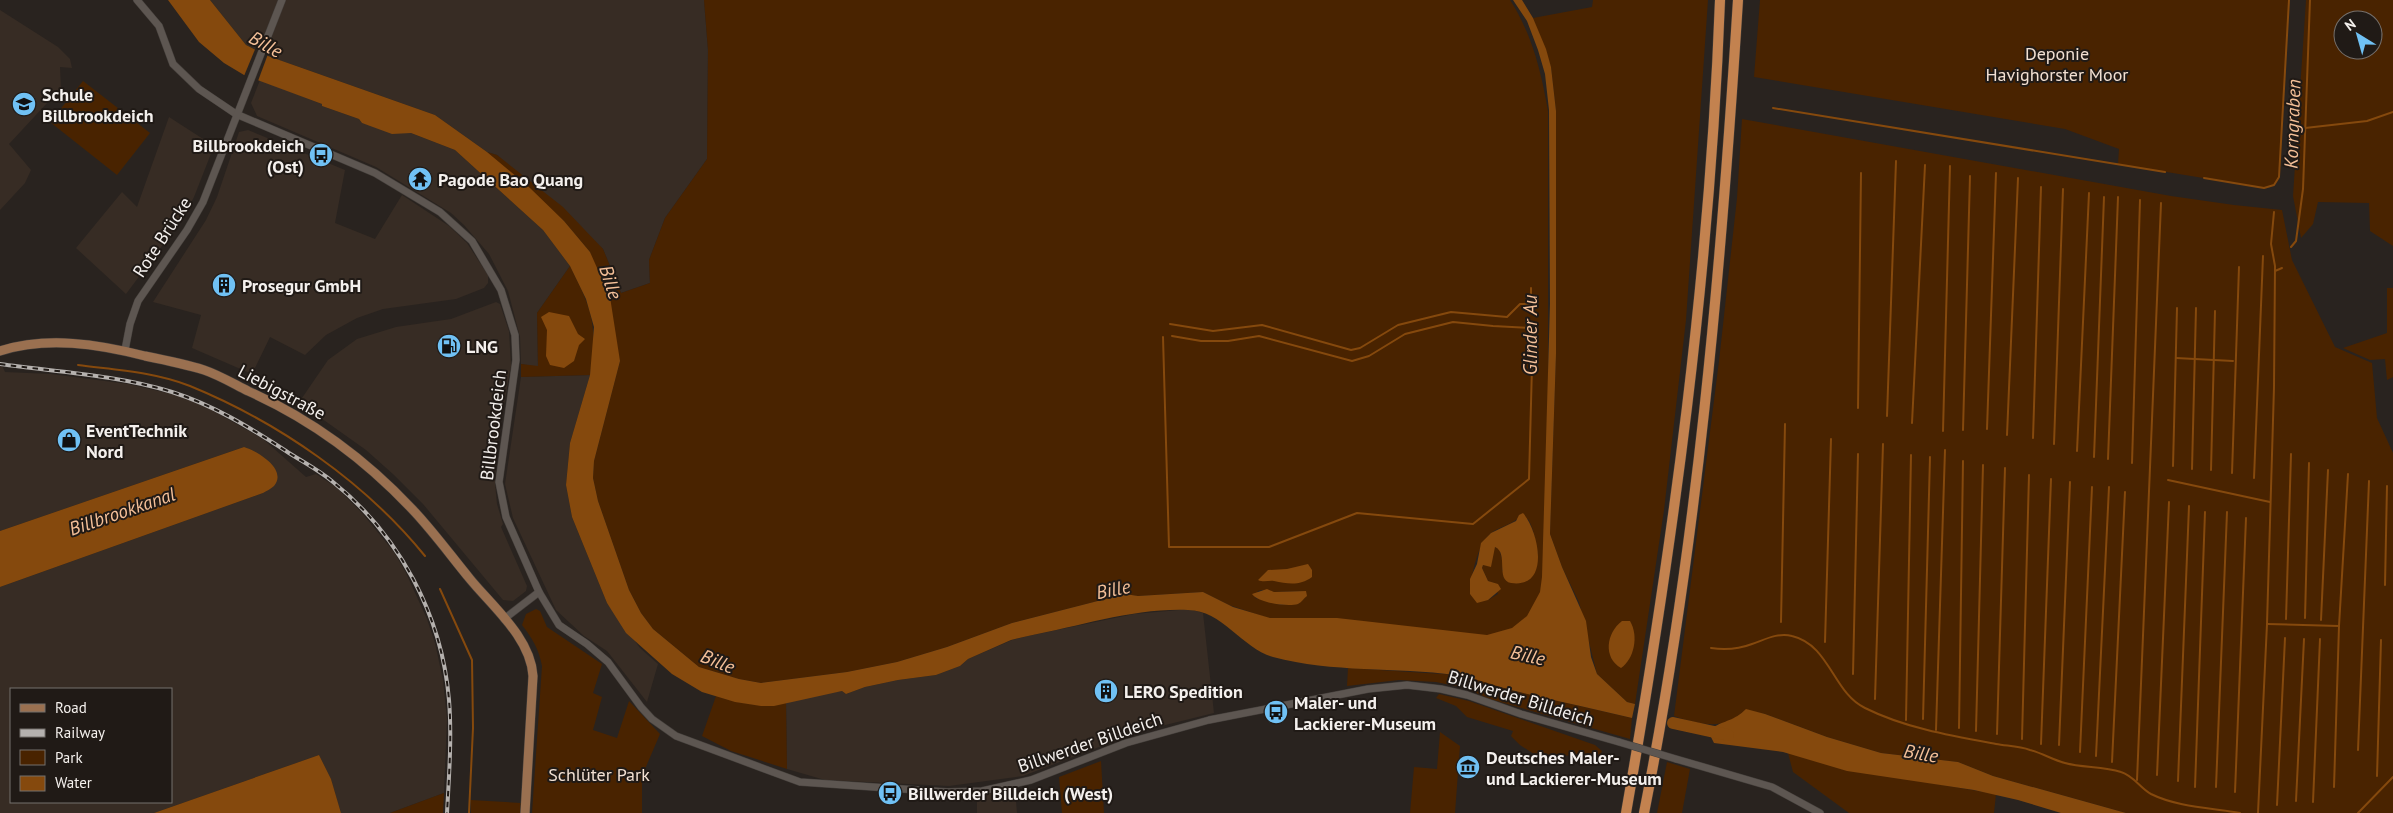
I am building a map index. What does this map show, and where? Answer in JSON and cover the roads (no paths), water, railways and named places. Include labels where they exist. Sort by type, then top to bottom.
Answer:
[{"type":"highway","points":[[1714,0],[1720,17]]},
{"type":"highway","points":[[1626,813],[1665,579],[1684,440],[1708,200],[1720,0]]},
{"type":"highway","points":[[1644,813],[1657,748],[1684,573],[1712,335],[1726,189],[1738,0]]},
{"type":"main road","name":"Liebigstraße","points":[[0,351],[22,345],[50,342],[85,344],[125,350],[205,370],[282,406],[326,434],[368,467],[413,510],[504,619],[524,648],[532,676],[524,813]]},
{"type":"street","name":"Billbrookdeich","points":[[137,0],[158,26],[173,64],[199,89],[236,114],[375,173],[440,212],[460,227],[484,257],[506,301],[515,335],[516,360],[499,482],[506,517],[539,592]]},
{"type":"street","name":"Rote Brücke","points":[[125,350],[130,324],[138,301],[187,230],[203,202],[282,0]]},
{"type":"street","points":[[504,619],[539,592]]},
{"type":"street","name":"Billwerder Billdeich","points":[[539,592],[559,625],[587,644],[608,662],[641,706],[666,730],[676,736],[782,776],[820,785],[947,792],[982,791],[1006,787],[1031,780],[1126,743],[1209,720],[1396,686],[1441,689],[1467,695],[1521,714],[1772,788],[1820,813]]},
{"type":"water","points":[[168,0],[210,0],[246,45],[268,56],[435,115],[487,152],[530,188],[564,221],[590,252],[610,297],[620,361],[594,461],[593,478],[598,501],[629,590],[641,613],[653,629],[699,667],[739,679],[761,683],[847,672],[897,662],[947,647],[1012,623],[1125,594],[1138,596],[1203,592],[1233,607],[1270,618],[1337,618],[1487,635],[1512,628],[1527,616],[1540,592],[1542,577],[1550,304],[1549,110],[1545,74],[1538,50],[1527,21],[1513,0],[1522,0],[1533,18],[1546,49],[1551,67],[1556,111],[1556,354],[1550,534],[1562,567],[1586,621],[1591,657],[1597,674],[1627,702],[1635,704],[1632,718],[1511,690],[1456,675],[1341,668],[1273,657],[1262,653],[1211,616],[1188,610],[1148,612],[1108,618],[1011,640],[968,659],[960,666],[936,675],[898,680],[865,687],[846,694],[842,691],[774,706],[761,706],[735,702],[702,692],[672,674],[626,633],[607,603],[572,517],[566,485],[570,443],[590,375],[594,327],[586,299],[570,266],[543,230],[455,150],[411,133],[392,134],[362,123],[359,119],[244,75],[224,63],[199,42]]},
{"type":"water","points":[[549,312],[569,316],[578,334],[585,339],[579,345],[574,361],[564,368],[550,365],[546,356],[547,330],[541,317]]},
{"type":"water","name":"Billbrookkanal","points":[[244,447],[263,457],[274,467],[277,473],[277,480],[274,486],[263,493],[0,587],[0,531]]},
{"type":"water","points":[[1523,513],[1534,532],[1538,557],[1537,568],[1532,577],[1524,582],[1511,583],[1506,581],[1501,555],[1495,547],[1491,567],[1483,565],[1482,568],[1488,581],[1498,584],[1501,589],[1488,600],[1477,603],[1470,594],[1470,579],[1477,564],[1481,543],[1491,533],[1516,521],[1519,515]]},
{"type":"water","points":[[1308,564],[1312,570],[1312,577],[1303,582],[1289,583],[1258,580],[1268,570],[1287,569]]},
{"type":"water","points":[[1267,589],[1274,592],[1306,591],[1307,596],[1298,604],[1287,605],[1260,600],[1252,594]]},
{"type":"water","points":[[1622,621],[1630,621],[1635,640],[1629,659],[1621,668],[1611,658],[1609,645],[1613,632]]},
{"type":"water","points":[[1746,709],[1827,737],[1881,753],[1958,762],[1993,776],[2126,813],[2061,813],[2018,800],[1974,790],[1847,771],[1783,752],[1714,743],[1711,737],[1712,728],[1742,713]]},
{"type":"water","points":[[319,755],[331,779],[341,813],[154,813]]},
{"type":"waterway","points":[[2204,178],[2264,188],[2274,185],[2279,177],[2289,0]]},
{"type":"waterway","name":"Korngraben","points":[[2291,247],[2296,241],[2303,189],[2310,0]]},
{"type":"waterway","points":[[1773,108],[2165,172]]},
{"type":"waterway","points":[[2305,128],[2367,121],[2393,112]]},
{"type":"waterway","points":[[1887,416],[1896,161]]},
{"type":"waterway","points":[[1912,423],[1925,165]]},
{"type":"waterway","points":[[1943,431],[1950,166]]},
{"type":"waterway","points":[[1858,408],[1861,173]]},
{"type":"waterway","points":[[1987,429],[1996,173]]},
{"type":"waterway","points":[[1963,430],[1970,176]]},
{"type":"waterway","points":[[2007,435],[2018,178]]},
{"type":"waterway","points":[[2033,438],[2041,187]]},
{"type":"waterway","points":[[2054,444],[2063,189]]},
{"type":"waterway","points":[[2077,451],[2089,193]]},
{"type":"waterway","points":[[2094,457],[2104,197]]},
{"type":"waterway","points":[[2108,459],[2118,197]]},
{"type":"waterway","points":[[2132,463],[2140,200]]},
{"type":"waterway","points":[[2137,780],[2161,203]]},
{"type":"waterway","points":[[2258,813],[2267,624],[2274,387],[2275,266],[2271,244],[2274,212]]},
{"type":"waterway","points":[[2254,478],[2263,256]]},
{"type":"waterway","points":[[2232,473],[2239,267]]},
{"type":"waterway","name":"Korngraben","points":[[2275,271],[2282,268]]},
{"type":"waterway","name":"Glinder Au","points":[[1170,324],[1213,331],[1262,325],[1351,350],[1360,348],[1398,325],[1451,312],[1507,317],[1520,304],[1531,304],[1531,288]]},
{"type":"waterway","points":[[2173,466],[2177,308]]},
{"type":"waterway","points":[[2192,469],[2196,308]]},
{"type":"waterway","points":[[2211,470],[2215,311]]},
{"type":"waterway","name":"Glinder Au","points":[[1163,337],[1169,547],[1269,547],[1357,513],[1473,524],[1529,479],[1533,328],[1453,322],[1405,334],[1369,356],[1352,361],[1259,336],[1228,341],[1201,341],[1172,336]]},
{"type":"waterway","points":[[2176,358],[2233,361]]},
{"type":"waterway","points":[[78,365],[135,372],[177,381],[255,417],[287,436],[347,479],[375,503],[425,556]]},
{"type":"waterway","points":[[1781,622],[1785,424]]},
{"type":"waterway","points":[[1825,642],[1831,439]]},
{"type":"waterway","points":[[1875,699],[1883,444]]},
{"type":"waterway","points":[[1936,730],[1945,450]]},
{"type":"waterway","points":[[1853,674],[1858,454]]},
{"type":"waterway","points":[[2286,619],[2291,454]]},
{"type":"waterway","points":[[1906,720],[1911,455]]},
{"type":"waterway","points":[[1923,719],[1930,457]]},
{"type":"waterway","points":[[1959,728],[1963,461]]},
{"type":"waterway","points":[[2305,618],[2309,463]]},
{"type":"waterway","points":[[1976,731],[1983,465]]},
{"type":"waterway","points":[[1997,734],[2005,468]]},
{"type":"waterway","points":[[2321,620],[2328,470]]},
{"type":"waterway","points":[[2334,787],[2339,626],[2348,474]]},
{"type":"waterway","points":[[2022,739],[2029,475]]},
{"type":"waterway","points":[[2041,744],[2051,479]]},
{"type":"waterway","points":[[2168,480],[2270,502]]},
{"type":"waterway","points":[[2358,750],[2369,481]]},
{"type":"waterway","points":[[2059,745],[2070,482]]},
{"type":"waterway","points":[[2385,585],[2387,486]]},
{"type":"waterway","points":[[2080,752],[2092,487]]},
{"type":"waterway","points":[[2096,756],[2109,487]]},
{"type":"waterway","points":[[2112,762],[2125,492]]},
{"type":"waterway","points":[[2157,775],[2169,502]]},
{"type":"waterway","points":[[2178,781],[2189,506]]},
{"type":"waterway","points":[[2195,787],[2205,512]]},
{"type":"waterway","points":[[2216,787],[2227,512]]},
{"type":"waterway","points":[[2235,792],[2246,518]]},
{"type":"waterway","points":[[440,589],[472,660],[473,728],[469,813]]},
{"type":"waterway","points":[[2267,624],[2339,626]]},
{"type":"waterway","points":[[1711,648],[1737,648],[1776,636],[1792,636],[1805,641],[1815,649],[1845,692],[1854,701],[1880,715],[1929,730],[2026,749],[2065,763],[2114,770],[2130,776],[2151,794],[2172,802],[2240,813]]},
{"type":"waterway","points":[[2277,805],[2285,638]]},
{"type":"waterway","points":[[2296,801],[2304,639]]},
{"type":"waterway","points":[[2313,802],[2320,639]]},
{"type":"waterway","points":[[2377,776],[2381,640]]},
{"type":"waterway","name":"Bille","points":[[1673,723],[1728,735]]},
{"type":"waterway","points":[[2358,813],[2393,777]]},
{"type":"railway","points":[[0,364],[130,382],[187,397],[230,417],[272,442],[322,474],[357,503],[378,526],[397,552],[427,608],[437,638],[445,668],[450,714],[447,813]]},
{"type":"place","name":"Schule Billbrookdeich","points":[[24,104]]},
{"type":"place","name":"Billbrookdeich (Ost)","points":[[321,155]]},
{"type":"place","name":"Pagode Bao Quang","points":[[420,179]]},
{"type":"place","name":"Prosegur GmbH","points":[[224,285]]},
{"type":"place","name":"LNG","points":[[449,346]]},
{"type":"place","name":"EventTechnik Nord","points":[[69,440]]},
{"type":"place","name":"LERO Spedition","points":[[1106,691]]},
{"type":"place","name":"Maler- und Lackierer-Museum","points":[[1276,712]]},
{"type":"place","name":"Deutsches Maler- und Lackierer-Museum","points":[[1468,767]]},
{"type":"place","name":"Billwerder Billdeich (West)","points":[[890,793]]},
{"type":"park label","name":"Deponie Havighorster Moor","points":[[2057,63]]},
{"type":"park label","name":"Schlüter Park","points":[[599,774]]}]
